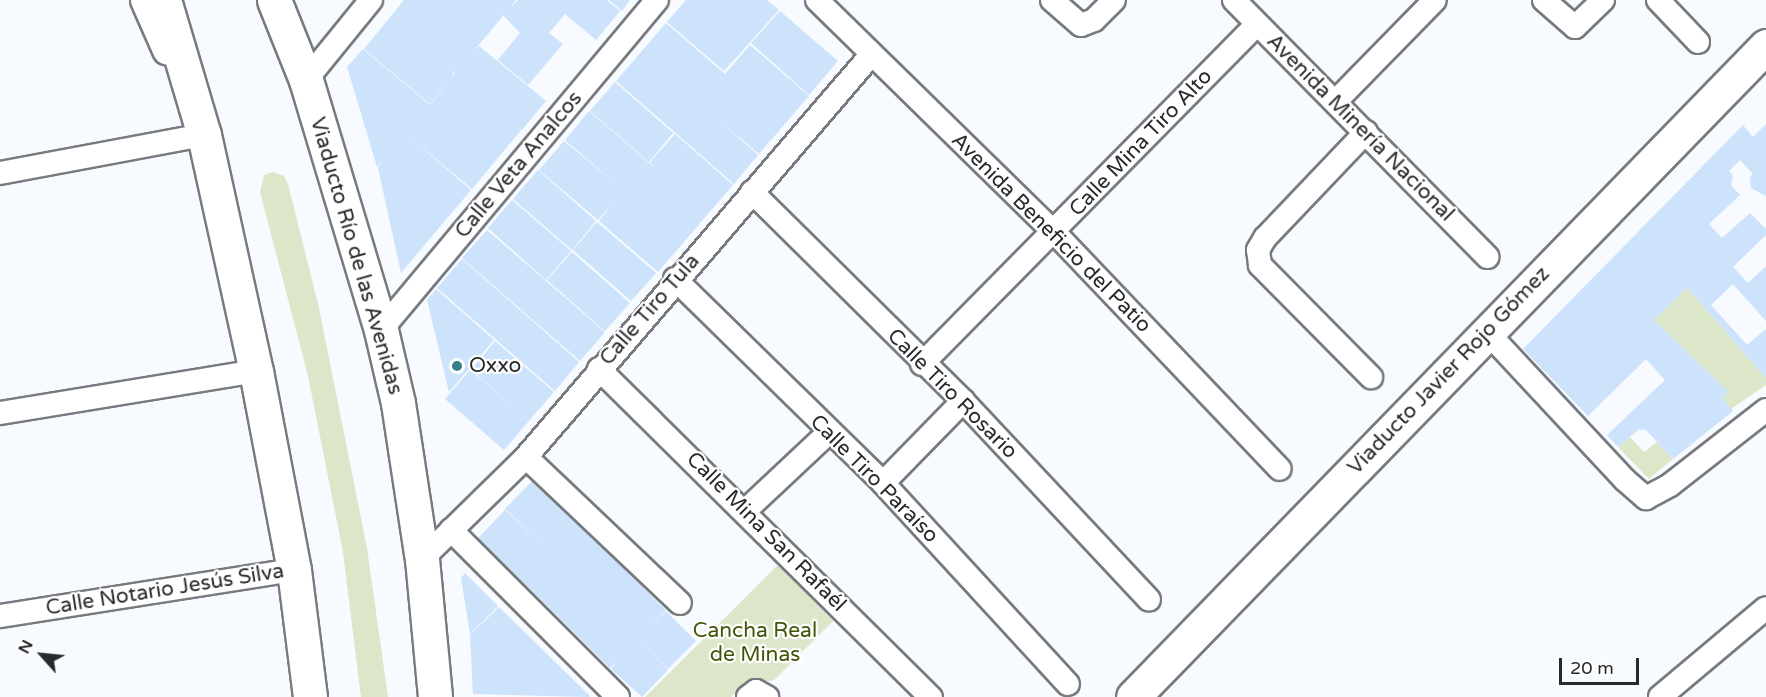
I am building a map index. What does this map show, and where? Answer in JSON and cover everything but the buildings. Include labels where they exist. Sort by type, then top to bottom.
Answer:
[{"type":"main road","points":[[164,0],[199,121],[256,372],[294,570],[310,697]]},
{"type":"main road","name":"Viaducto Río de las Avenidas","points":[[274,0],[302,66],[381,330],[398,403],[440,690]]},
{"type":"main road","name":"Viaducto Javier Rojo Gómez","points":[[1135,696],[1766,46]]},
{"type":"street","points":[[0,173],[199,121],[145,0]]},
{"type":"street","points":[[288,0],[302,66]]},
{"type":"street","points":[[302,66],[371,0]]},
{"type":"street","name":"Calle Veta Analcos","points":[[381,330],[657,0]]},
{"type":"street","name":"Avenida Beneficio del Patio","points":[[817,0],[1054,232],[1280,469]]},
{"type":"street","points":[[1052,0],[1081,25],[1094,20],[1114,0]]},
{"type":"street","name":"Avenida Minería Nacional","points":[[1234,0],[1336,101],[1486,257]]},
{"type":"street","points":[[1336,101],[1435,0]]},
{"type":"street","points":[[1544,0],[1575,27],[1603,0]]},
{"type":"street","points":[[1658,0],[1698,42]]},
{"type":"street","name":"Calle Mina Tiro Alto","points":[[922,364],[1257,24]]},
{"type":"street","name":"Calle Tiro Tula","points":[[422,560],[526,456],[675,279],[871,55]]},
{"type":"street","points":[[1366,132],[1265,238],[1258,250],[1260,265],[1371,377]]},
{"type":"street","name":"Calle Tiro Rosario","points":[[752,192],[922,364],[963,400],[1149,600]]},
{"type":"street","name":"Calle Tiro Paraíso","points":[[675,279],[828,433],[883,483],[1068,684]]},
{"type":"street","points":[[1487,332],[1624,480],[1646,498],[1670,484],[1766,410]]},
{"type":"street","name":"Calle Mina San Rafaél","points":[[599,369],[931,697]]},
{"type":"street","points":[[0,414],[256,372]]},
{"type":"street","points":[[883,483],[963,400]]},
{"type":"street","points":[[745,511],[828,433]]},
{"type":"street","points":[[526,456],[680,603]]},
{"type":"street","points":[[451,530],[618,697]]},
{"type":"street","name":"Calle Notario Jesús Silva","points":[[0,616],[294,570]]},
{"type":"street","points":[[1660,697],[1765,611]]},
{"type":"green space","points":[[273,172],[284,176],[288,184],[319,308],[367,548],[388,697],[361,697],[343,552],[308,376],[260,192],[264,175]]},
{"type":"green space","points":[[1687,288],[1766,378],[1766,385],[1731,409],[1722,398],[1728,392],[1654,320]]},
{"type":"green space","points":[[1630,437],[1644,452],[1657,442],[1673,459],[1649,479],[1618,447]]},
{"type":"green space","name":"Cancha Real de Minas","points":[[778,565],[833,621],[774,680],[741,687],[731,697],[645,697]]},
{"type":"place","name":"Oxxo","points":[[457,366]]}]
